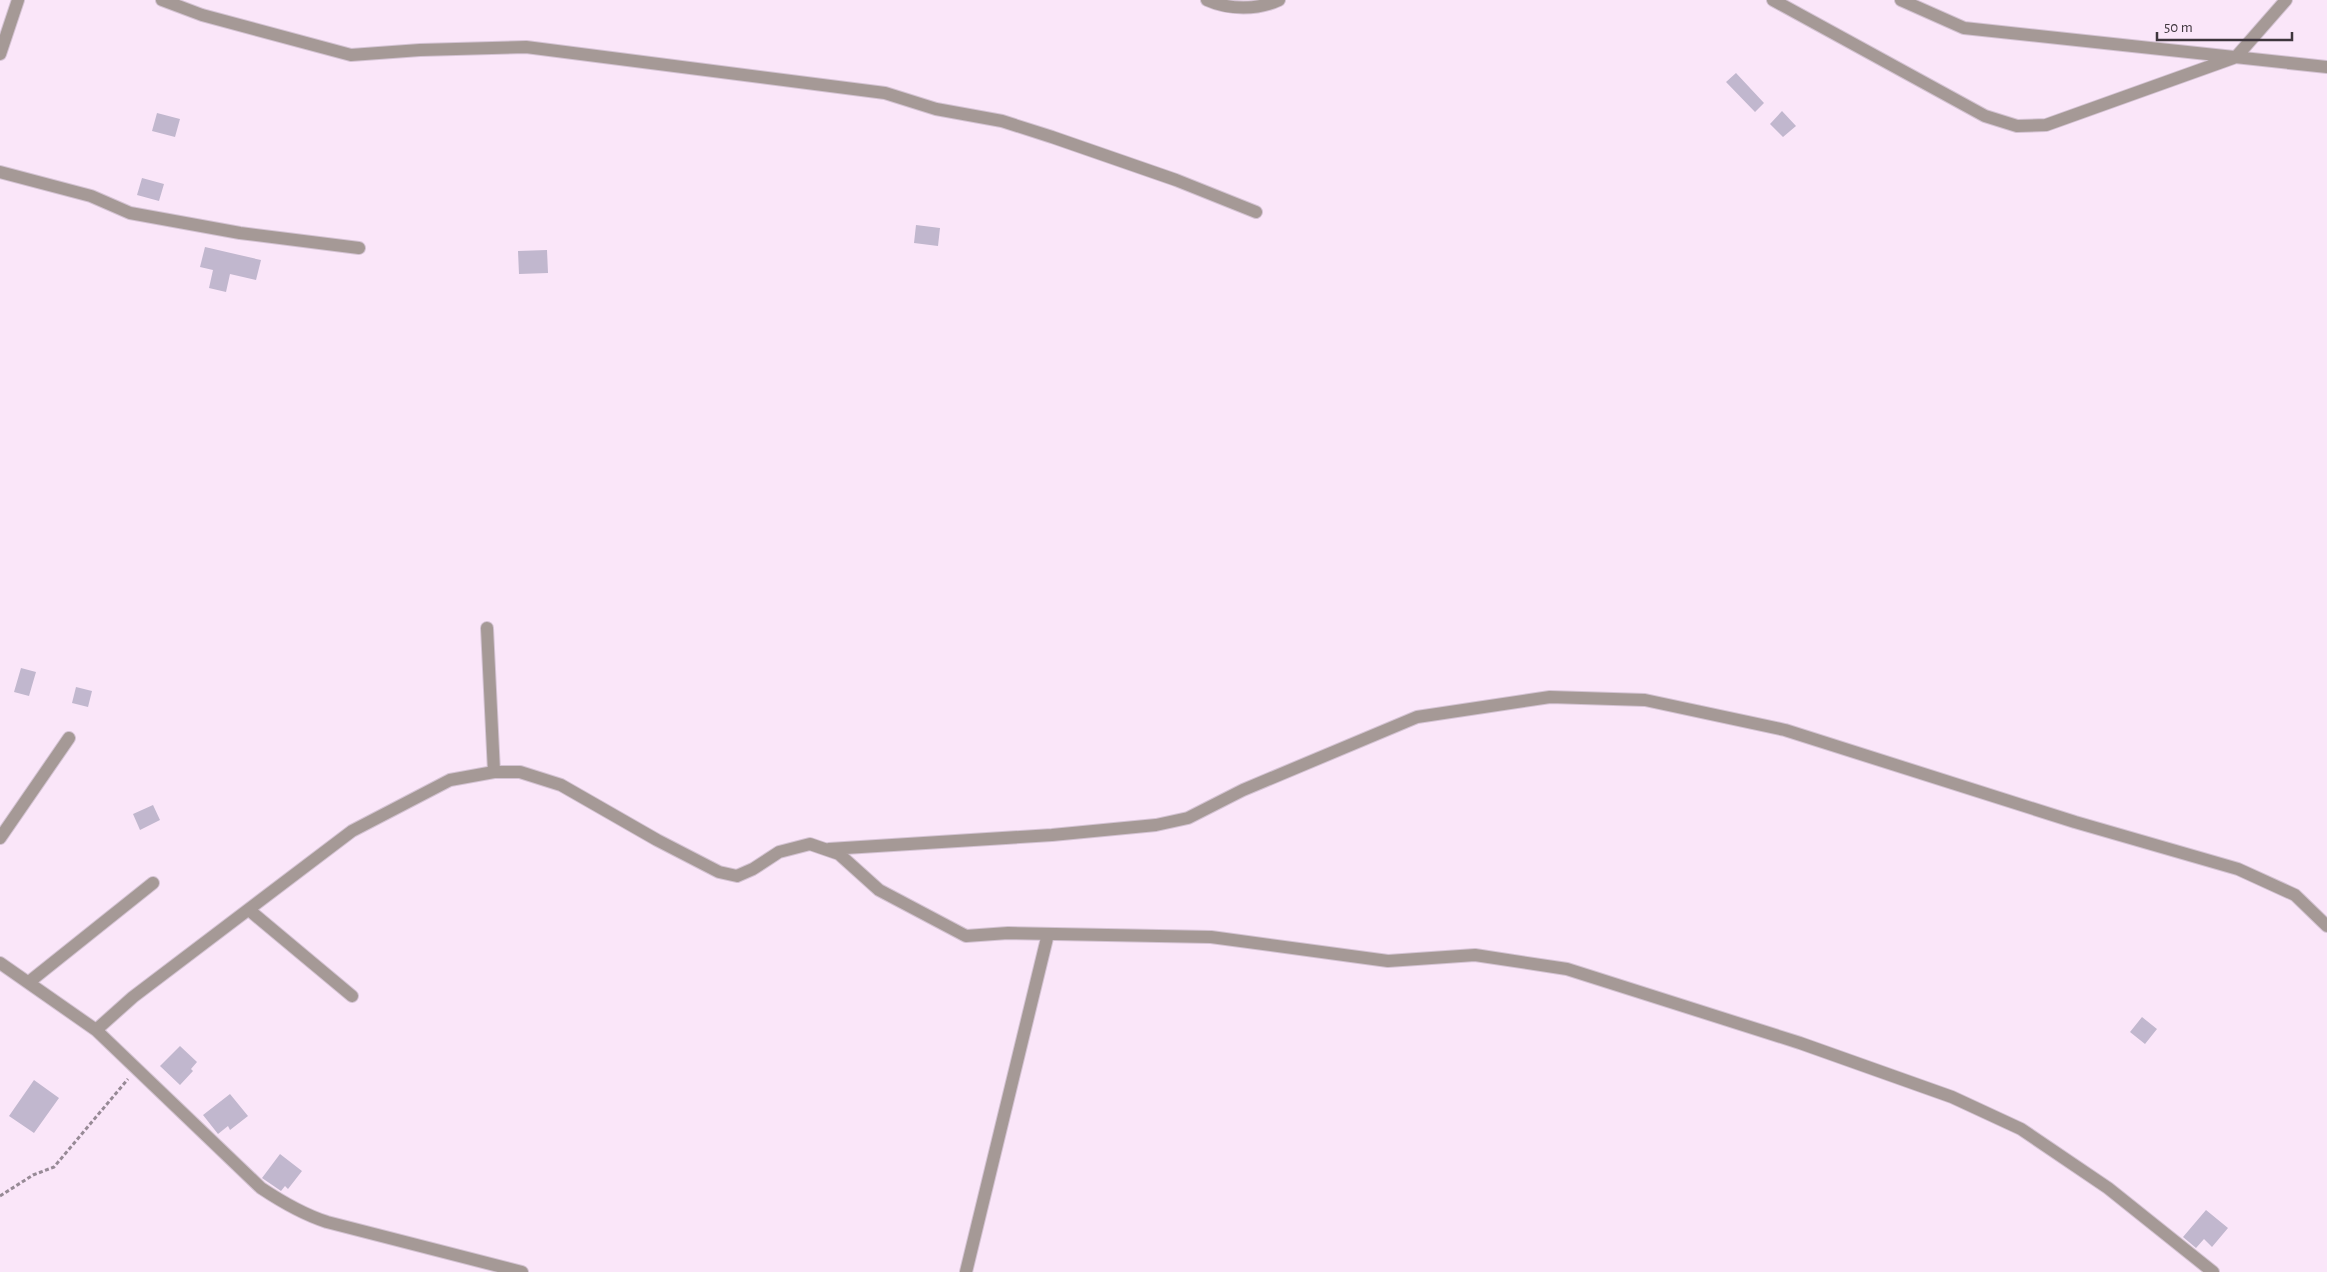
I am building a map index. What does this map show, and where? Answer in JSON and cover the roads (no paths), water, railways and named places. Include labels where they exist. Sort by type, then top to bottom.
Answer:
[{"type":"street","points":[[0,54],[18,0]]},
{"type":"street","points":[[162,0],[202,15],[351,55],[420,50],[526,47],[885,93],[936,109],[1002,122],[1035,132],[1176,180],[1256,212]]},
{"type":"street","points":[[1207,0],[1241,8],[1271,4],[1279,0]]},
{"type":"street","points":[[1773,0],[1985,116],[2017,126],[2046,125],[2236,57],[2286,0]]},
{"type":"street","points":[[1900,0],[1964,28],[2327,67]]},
{"type":"street","points":[[0,172],[91,196],[130,213],[240,234],[359,248]]},
{"type":"street","points":[[487,628],[494,772]]},
{"type":"street","points":[[826,850],[1052,835],[1156,825],[1188,818],[1243,790],[1417,717],[1550,697],[1646,700],[1785,730],[2084,825],[2238,869],[2295,895],[2327,926]]},
{"type":"street","points":[[0,838],[70,738]]},
{"type":"street","points":[[96,1030],[133,997],[352,831],[450,780],[494,772],[520,772],[561,785],[657,840],[719,872],[737,876],[753,869],[779,852],[810,844],[839,854],[879,890],[966,936],[1048,934],[1211,937],[1388,961],[1476,954],[1567,969],[1800,1043],[1952,1097],[2021,1129],[2108,1188],[2213,1272]]},
{"type":"street","points":[[29,982],[153,883]]},
{"type":"street","points":[[249,910],[352,996]]},
{"type":"street","points":[[966,1272],[1048,934]]},
{"type":"street","points":[[0,962],[96,1030],[261,1188],[287,1206],[327,1222],[522,1272]]}]
